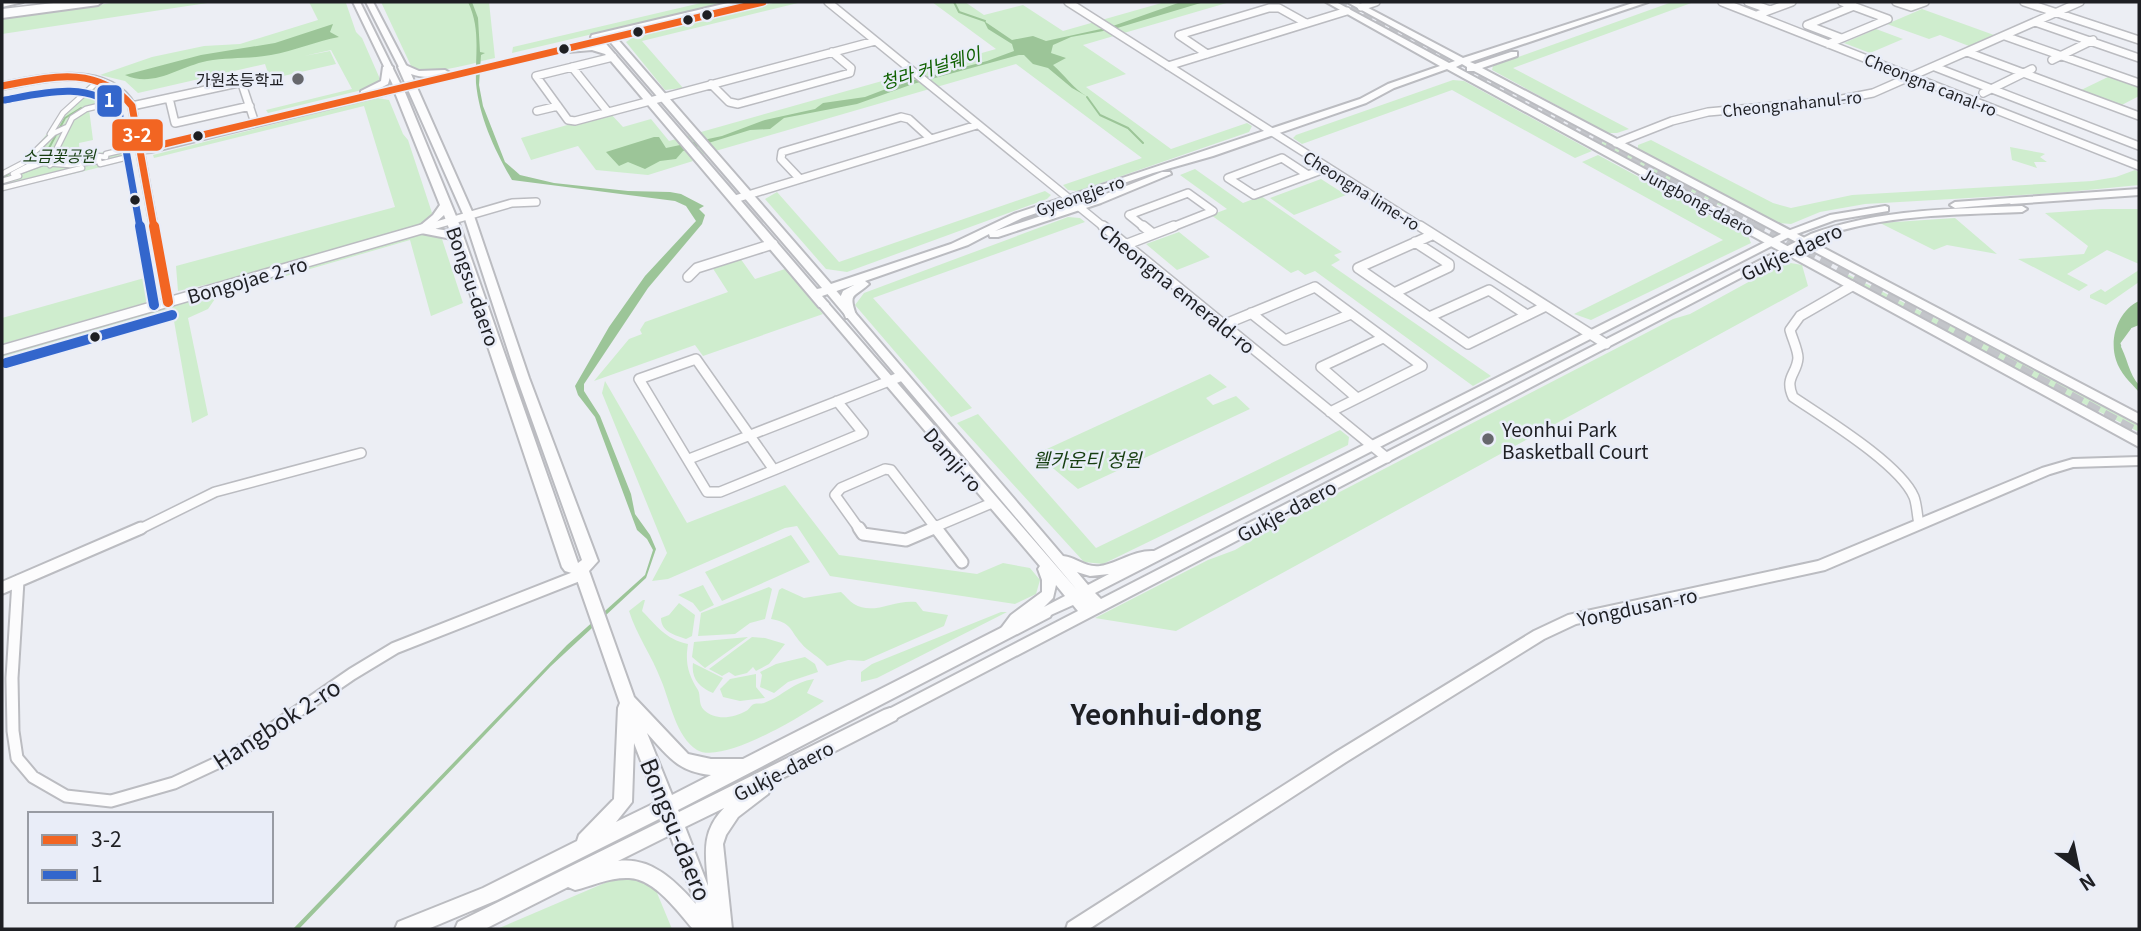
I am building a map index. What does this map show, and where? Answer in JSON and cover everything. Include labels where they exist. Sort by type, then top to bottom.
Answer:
[{"type":"highway","points":[[2,9],[39,2]]},
{"type":"highway","points":[[2,9],[45,2]]},
{"type":"highway","points":[[2,9],[65,2]]},
{"type":"highway","points":[[2,9],[83,2]]},
{"type":"main road","points":[[2,9],[18,2]]},
{"type":"main road","points":[[2,9],[98,2]]},
{"type":"main road","points":[[597,39],[742,2]]},
{"type":"main road","points":[[622,50],[625,38],[638,33],[763,2]]},
{"type":"main road","name":"Jungbong-daero","points":[[1330,2],[1353,6],[1428,43],[1493,91],[2139,442]]},
{"type":"main road","name":"Gyeongje-ro","points":[[956,245],[1018,216],[1209,154],[1644,2]]},
{"type":"main road","name":"Jungbong-daero","points":[[1353,6],[1448,66],[1474,68],[2139,420]]},
{"type":"main road","name":"Gyeongje-ro","points":[[1474,68],[1562,30]]},
{"type":"main road","points":[[610,36],[638,33]]},
{"type":"main road","points":[[610,36],[829,289]]},
{"type":"main road","name":"Damji-ro","points":[[597,39],[819,299]]},
{"type":"main road","points":[[1414,47],[1428,48],[1428,43]]},
{"type":"main road","points":[[568,50],[593,47],[611,55]]},
{"type":"main road","name":"Gyeongje-ro","points":[[1363,101],[1391,86],[1448,66]]},
{"type":"main road","points":[[365,95],[385,82],[388,67]]},
{"type":"main road","points":[[403,68],[418,74],[445,73]]},
{"type":"main road","name":"Bongsu-daero","points":[[403,68],[404,88],[570,567],[582,572],[626,698],[716,929]]},
{"type":"main road","points":[[1493,91],[1490,87],[1494,84],[1513,89]]},
{"type":"main road","points":[[365,95],[386,96],[404,88]]},
{"type":"main road","name":"Bongsu-daero","points":[[404,88],[469,216],[523,378],[590,561],[582,572]]},
{"type":"main road","name":"Gyeongje-ro","points":[[819,299],[829,289],[1149,182],[1209,154]]},
{"type":"main road","name":"Gukje-daero","points":[[2011,201],[2139,192]]},
{"type":"main road","points":[[422,230],[437,217],[444,202],[453,201],[460,195]]},
{"type":"main road","points":[[1699,202],[1731,211],[1735,209],[1731,204]]},
{"type":"main road","name":"Gukje-daero","points":[[2022,209],[2139,202]]},
{"type":"main road","points":[[422,230],[458,239],[477,238]]},
{"type":"main road","points":[[810,264],[823,274],[839,277],[898,265]]},
{"type":"main road","points":[[850,315],[845,300],[847,294],[898,265]]},
{"type":"main road","points":[[1837,277],[1833,270],[1840,267],[1879,283]]},
{"type":"main road","name":"Gukje-daero","points":[[405,929],[472,902],[577,851],[1044,613]]},
{"type":"main road","points":[[626,698],[682,759],[690,764],[707,768],[755,762]]},
{"type":"main road","points":[[577,851],[623,802],[626,698]]},
{"type":"main road","name":"Gukje-daero","points":[[465,929],[890,715]]},
{"type":"main road","points":[[722,929],[714,844],[716,831],[732,811],[801,761]]},
{"type":"main road","points":[[550,887],[616,871],[642,870],[654,875],[706,929]]},
{"type":"street","name":"Bongsu-daero","points":[[356,2],[388,67],[404,88]]},
{"type":"street","name":"Bongsu-daero","points":[[369,2],[403,68]]},
{"type":"street","points":[[828,2],[875,41]]},
{"type":"street","name":"Cheongna lime-ro","points":[[1068,2],[1606,344]]},
{"type":"street","points":[[1168,66],[1353,6],[1376,2]]},
{"type":"street","name":"Cheongna canal-ro","points":[[1722,2],[2139,166]]},
{"type":"street","points":[[1748,2],[1770,10]]},
{"type":"street","points":[[1757,15],[1792,2]]},
{"type":"street","points":[[1828,44],[1888,19],[1842,2]]},
{"type":"street","points":[[1896,2],[1912,7],[1925,2]]},
{"type":"street","points":[[2024,2],[2139,40]]},
{"type":"street","name":"Cheongnahanul-ro","points":[[1616,143],[1669,122],[1699,114],[1845,100],[1881,91],[2080,2]]},
{"type":"street","points":[[1841,38],[1807,25],[1854,6]]},
{"type":"street","points":[[1207,54],[1179,35],[1269,8],[1279,8],[1306,23]]},
{"type":"street","points":[[2035,22],[2139,58]]},
{"type":"street","points":[[2057,29],[2065,26]]},
{"type":"street","points":[[2005,36],[2138,81]]},
{"type":"street","points":[[2053,60],[2099,37]]},
{"type":"street","points":[[494,64],[568,50],[597,39]]},
{"type":"street","points":[[131,152],[254,120],[404,88],[597,39]]},
{"type":"street","points":[[611,55],[536,76],[568,120],[575,121],[875,41]]},
{"type":"street","name":"Cheongna emerald-ro","points":[[875,41],[1387,458]]},
{"type":"street","points":[[2117,57],[2133,49]]},
{"type":"street","points":[[711,85],[729,103],[738,104],[850,73],[851,68],[832,52]]},
{"type":"street","points":[[1968,52],[2138,114]]},
{"type":"street","points":[[1981,65],[1990,61]]},
{"type":"street","points":[[2087,72],[2103,64]]},
{"type":"street","points":[[572,67],[608,112]]},
{"type":"street","points":[[1935,67],[2104,132],[2138,149]]},
{"type":"street","points":[[1983,93],[2032,69]]},
{"type":"street","points":[[1948,80],[1966,72]]},
{"type":"street","points":[[404,88],[445,73],[457,73]]},
{"type":"street","points":[[2,86],[55,79],[102,80],[125,91],[132,106],[131,152],[168,302]]},
{"type":"street","points":[[2051,90],[2067,82]]},
{"type":"street","points":[[132,106],[238,83],[242,84],[254,120]]},
{"type":"street","points":[[44,144],[63,113],[95,84]]},
{"type":"street","points":[[99,162],[98,156],[151,149],[365,95]]},
{"type":"street","points":[[169,98],[175,123],[250,106]]},
{"type":"street","points":[[2018,107],[2036,98]]},
{"type":"street","points":[[2,181],[52,164],[59,158],[55,152],[64,140],[67,127],[78,113],[123,100]]},
{"type":"street","points":[[2089,105],[2098,101]]},
{"type":"street","points":[[537,111],[558,106]]},
{"type":"street","points":[[2058,122],[2075,113]]},
{"type":"street","points":[[2127,119],[2138,114]]},
{"type":"street","points":[[800,179],[781,159],[782,152],[901,117],[909,119],[931,139]]},
{"type":"street","points":[[735,199],[977,125]]},
{"type":"street","points":[[2,174],[23,163],[54,133],[67,127]]},
{"type":"street","points":[[2095,137],[2112,127]]},
{"type":"street","points":[[47,156],[48,161],[44,163],[28,171],[13,174],[47,156]]},
{"type":"street","points":[[1308,175],[1282,158],[1228,178],[1254,195],[1327,168]]},
{"type":"street","points":[[44,163],[74,165],[99,162]]},
{"type":"street","points":[[2,188],[99,162]]},
{"type":"street","points":[[23,163],[32,164]]},
{"type":"street","points":[[28,171],[34,180]]},
{"type":"street","points":[[1125,245],[1213,211],[1188,193],[1129,215],[1153,234]]},
{"type":"street","name":"Bongojae 2-ro","points":[[2,350],[523,201],[536,202]]},
{"type":"street","name":"Gukje-daero","points":[[1044,613],[1788,234],[1833,217],[1855,212],[2011,201]]},
{"type":"street","name":"Gukje-daero","points":[[890,715],[1802,242],[1836,227],[1875,218],[2022,209]]},
{"type":"street","points":[[1433,235],[1358,268],[1468,344],[1546,306]]},
{"type":"street","points":[[1394,293],[1449,268],[1449,264],[1415,242]]},
{"type":"street","points":[[688,277],[697,268],[773,244]]},
{"type":"street","points":[[1852,286],[1800,316],[1790,330],[1798,359],[1788,387],[1793,397],[1888,467],[1905,484],[1913,497],[1919,524]]},
{"type":"street","points":[[1223,325],[1315,287],[1422,366],[1330,412]]},
{"type":"street","points":[[829,289],[1053,551],[1079,595]]},
{"type":"street","points":[[1429,317],[1489,290],[1527,315]]},
{"type":"street","name":"Damji-ro","points":[[819,299],[1037,557],[1092,609]]},
{"type":"street","points":[[1251,313],[1285,340],[1351,314]]},
{"type":"street","points":[[1357,398],[1321,367],[1383,338]]},
{"type":"street","points":[[774,470],[696,359],[639,379],[707,492],[712,493],[720,492],[774,470],[863,433],[837,401]]},
{"type":"street","points":[[689,459],[902,376]]},
{"type":"street","points":[[2,588],[135,531],[215,492],[361,453]]},
{"type":"street","name":"Yongdusan-ro","points":[[1074,929],[1341,757],[1539,635],[1573,619],[1820,566],[2046,471],[2073,463],[2139,461]]},
{"type":"street","points":[[962,562],[936,527],[891,470],[885,468],[841,488],[835,495],[863,534],[906,540],[936,527],[992,503]]},
{"type":"street","points":[[1053,551],[1088,573],[1105,571],[1137,556],[1159,554]]},
{"type":"street","points":[[1037,557],[1057,569],[1060,566],[1053,551]]},
{"type":"street","points":[[1006,631],[1018,616],[1037,606],[1048,595],[1050,579],[1037,557]]},
{"type":"street","name":"Hangbok 2-ro","points":[[18,581],[12,678],[13,731],[18,758],[33,777],[66,796],[111,801],[174,783],[234,755],[352,674],[395,648],[582,572]]},
{"type":"street","points":[[755,762],[752,776],[759,779],[769,778]]},
{"type":"street","points":[[577,851],[599,846],[603,848],[597,859],[579,872]]},
{"type":"green space","points":[[118,2],[214,2],[2,34],[2,19]]},
{"type":"green space","points":[[309,2],[346,3],[356,32],[362,38],[380,79],[370,88],[268,113],[266,110],[352,89],[331,50],[304,56],[330,51],[336,64],[270,79],[265,64],[138,93],[125,81],[100,75],[152,57],[204,46],[240,44],[318,20]]},
{"type":"green space","points":[[381,2],[489,2],[495,58],[443,69],[412,68]]},
{"type":"green space","points":[[705,2],[729,2],[512,53],[513,47]]},
{"type":"green space","points":[[777,2],[802,2],[642,41],[683,88],[665,90],[626,42],[632,38]]},
{"type":"green space","points":[[932,2],[965,2],[984,15],[1023,5],[1063,31],[1165,2],[1230,2],[1083,45],[1126,74],[1086,87],[1171,149],[1247,123],[1252,126],[1249,132],[1078,191],[1068,190],[1063,185],[1142,158],[1016,64],[691,158],[693,161],[648,175],[596,170],[578,146],[531,160],[521,138],[610,113],[623,127],[651,119],[669,141],[996,49]]},
{"type":"green space","points":[[1672,2],[1694,2],[1513,68],[1629,129],[1608,133],[1492,70],[1493,66]]},
{"type":"green space","points":[[1922,9],[1994,35],[1969,46],[1940,35],[1929,39],[1887,24]]},
{"type":"green space","points":[[1876,29],[1903,39],[1870,53],[1844,43]]},
{"type":"green space","points":[[2112,75],[2139,85],[2139,96],[2118,107],[2077,92]]},
{"type":"green space","points":[[1453,80],[1464,81],[1592,151],[1575,158],[1452,90],[1302,144],[1293,138],[1296,135]]},
{"type":"green space","name":"소금꽃공원","points":[[90,84],[112,91],[121,100],[89,109],[93,140],[79,143],[80,157],[128,147],[130,160],[2,191],[2,173],[29,154],[67,107]]},
{"type":"green space","points":[[377,98],[389,100],[408,140],[433,216],[423,225],[240,277],[178,291],[176,266],[395,207],[364,106],[154,158],[153,155]]},
{"type":"green space","points":[[1651,140],[1773,203],[1791,208],[1852,195],[2092,181],[2135,170],[2139,172],[2139,185],[2057,193],[1865,204],[1820,212],[1791,224],[1778,223],[1638,149],[1638,145]]},
{"type":"green space","points":[[1606,141],[1727,206],[1721,206],[1596,145]]},
{"type":"green space","points":[[2010,147],[2045,154],[2040,157],[2047,162],[2034,162],[2037,168],[2012,160]]},
{"type":"green space","points":[[1598,155],[1748,236],[1751,243],[1591,320],[1574,314],[1723,240],[1582,162]]},
{"type":"green space","points":[[1195,169],[1243,203],[1261,196],[1342,252],[1334,255],[1340,260],[1331,265],[1491,376],[1473,386],[1315,271],[1305,275],[1298,270],[1291,273],[1211,215],[1227,209],[1180,175]]},
{"type":"green space","points":[[1321,179],[1346,195],[1294,215],[1270,198]]},
{"type":"green space","points":[[1045,191],[1051,195],[1047,199],[847,272],[826,269],[765,199],[777,192],[839,262]]},
{"type":"green space","points":[[2139,209],[2139,264],[2107,250],[2067,274],[2088,285],[2079,291],[2018,259],[2084,254],[2088,246],[2045,213]]},
{"type":"green space","points":[[1068,217],[1080,218],[1085,222],[873,298],[972,408],[951,417],[855,305],[864,293]]},
{"type":"green space","points":[[1955,218],[1997,254],[1947,245],[1934,250],[1880,223]]},
{"type":"green space","points":[[1179,232],[1210,257],[1177,270],[1146,244]]},
{"type":"green space","points":[[425,233],[441,236],[463,303],[431,316],[410,240],[217,296],[208,309],[188,318],[208,415],[192,423],[174,321],[130,324],[2,360],[2,355]]},
{"type":"green space","points":[[740,258],[755,279],[785,269],[823,314],[703,356],[695,345],[594,381],[629,339],[642,334],[640,330],[645,322],[728,292],[712,267]]},
{"type":"green space","points":[[1785,262],[1802,265],[1808,286],[1176,631],[1095,618],[1208,560],[1235,550],[1278,524],[1673,319],[1690,314]]},
{"type":"green space","points":[[2139,270],[2139,282],[2106,305],[2090,298],[2090,295],[2101,289],[2105,292]]},
{"type":"green space","points":[[1847,274],[2006,354],[2139,426],[2139,432],[1842,277]]},
{"type":"green space","points":[[148,277],[150,297],[145,303],[2,344],[2,318]]},
{"type":"green space","name":"웰카운티 정원","points":[[1210,374],[1227,387],[1206,398],[1213,405],[1236,396],[1250,409],[1078,489],[1036,454]]},
{"type":"green space","points":[[605,381],[687,523],[785,485],[839,555],[977,574],[1003,563],[1030,568],[1040,580],[1036,594],[1015,604],[830,576],[797,526],[785,528],[668,579],[652,581],[667,553],[602,393]]},
{"type":"green space","points":[[978,414],[1096,548],[1340,430],[1349,437],[1348,445],[1103,564],[1084,562],[957,423]]},
{"type":"green space","points":[[791,535],[810,562],[722,601],[705,572]]},
{"type":"green space","points":[[703,585],[714,605],[700,612],[693,603],[678,595]]},
{"type":"green space","points":[[769,587],[772,589],[765,619],[750,623],[735,634],[698,636],[701,613]]},
{"type":"green space","points":[[782,588],[804,598],[841,592],[854,604],[869,608],[916,602],[923,611],[948,615],[944,626],[864,661],[848,660],[827,666],[804,646],[787,625],[771,619],[779,590]]},
{"type":"green space","points":[[643,600],[642,611],[657,627],[673,639],[688,644],[687,663],[699,692],[701,705],[708,713],[719,717],[736,715],[754,704],[764,703],[800,683],[814,679],[807,693],[824,701],[781,727],[742,745],[709,753],[697,750],[684,737],[674,718],[657,671],[629,611]]},
{"type":"green space","points":[[679,603],[695,615],[692,636],[686,639],[663,627],[661,618],[669,615]]},
{"type":"green space","points":[[1001,612],[1007,612],[877,678],[861,682],[861,672],[872,664]]},
{"type":"green space","points":[[748,637],[705,668],[692,657],[694,642]]},
{"type":"green space","points":[[752,637],[785,644],[769,664],[756,671],[753,667],[747,673],[735,676],[729,672],[722,676],[709,669]]},
{"type":"green space","points":[[805,657],[815,664],[818,672],[788,682],[774,693],[760,687],[760,672],[776,664]]},
{"type":"green space","points":[[693,663],[723,678],[713,693],[697,681],[693,673]]},
{"type":"green space","points":[[756,674],[756,687],[765,698],[740,701],[723,697],[720,689],[730,679]]},
{"type":"green space","points":[[636,875],[655,888],[672,929],[497,929],[614,879]]},
{"type":"shaded area","points":[[468,2],[472,2],[478,18],[480,52],[485,53],[481,55],[479,85],[483,106],[505,162],[520,175],[554,183],[628,191],[670,192],[681,194],[704,206],[699,209],[705,215],[702,224],[648,288],[584,384],[584,391],[600,416],[631,494],[635,514],[656,549],[646,578],[551,666],[299,929],[293,929],[567,645],[645,575],[653,550],[647,539],[637,530],[595,417],[578,395],[575,386],[609,327],[645,276],[696,221],[686,206],[675,201],[512,180],[494,146],[480,108],[476,83],[475,22]]},
{"type":"shaded area","points":[[1204,2],[1114,29],[1071,37],[1053,45],[1051,53],[1066,58],[1053,65],[1088,97],[1072,88],[1048,68],[1033,64],[1024,55],[1019,55],[913,84],[857,104],[784,118],[770,129],[750,130],[683,151],[676,159],[660,161],[645,169],[628,162],[619,166],[606,152],[654,137],[659,137],[666,148],[722,136],[765,120],[815,109],[823,103],[865,97],[899,84],[987,61],[1014,51],[1012,44],[988,29],[984,21],[1012,40],[1033,36],[1046,41],[1110,27],[1178,3]]},
{"type":"shaded area","points":[[333,24],[330,32],[339,37],[280,53],[207,61],[156,78],[125,75],[201,55],[275,43]]},
{"type":"shaded area","points":[[2139,301],[2139,325],[2129,329],[2119,343],[2139,385],[2139,392],[2120,369],[2114,343],[2121,318]]},
{"type":"waterway","points":[[954,2],[959,12],[985,21]]},
{"type":"waterway","points":[[1087,97],[1100,115],[1128,128],[1143,143]]},
{"type":"waterway","points":[[2,178],[49,148],[65,118],[81,108]]},
{"type":"waterway","points":[[44,152],[51,156],[52,161]]},
{"type":"waterway","points":[[19,174],[46,164]]},
{"type":"waterway","points":[[2120,346],[2119,343],[2130,328]]},
{"type":"tunnel","points":[[1337,2],[1755,228]]},
{"type":"tunnel","points":[[1752,226],[2139,435]]},
{"type":"transit line","name":"3-2","points":[[139,150],[763,2]]},
{"type":"transit line","name":"3-2","points":[[2,86],[55,77],[91,79],[121,92],[132,106],[168,302]]},
{"type":"transit line","name":"1","points":[[5,100],[49,92],[82,92],[110,101],[119,111],[154,305]]},
{"type":"transit line","name":"1","points":[[6,363],[172,315]]},
{"type":"place","name":"가원초등학교","points":[[298,79]]},
{"type":"place","name":"Yeonhui Park Basketball Court","points":[[1488,439]]},
{"type":"district","name":"Yeonhui-dong","points":[[1166,713]]},
{"type":"water label","name":"청라 커널웨이","points":[[930,67]]}]
